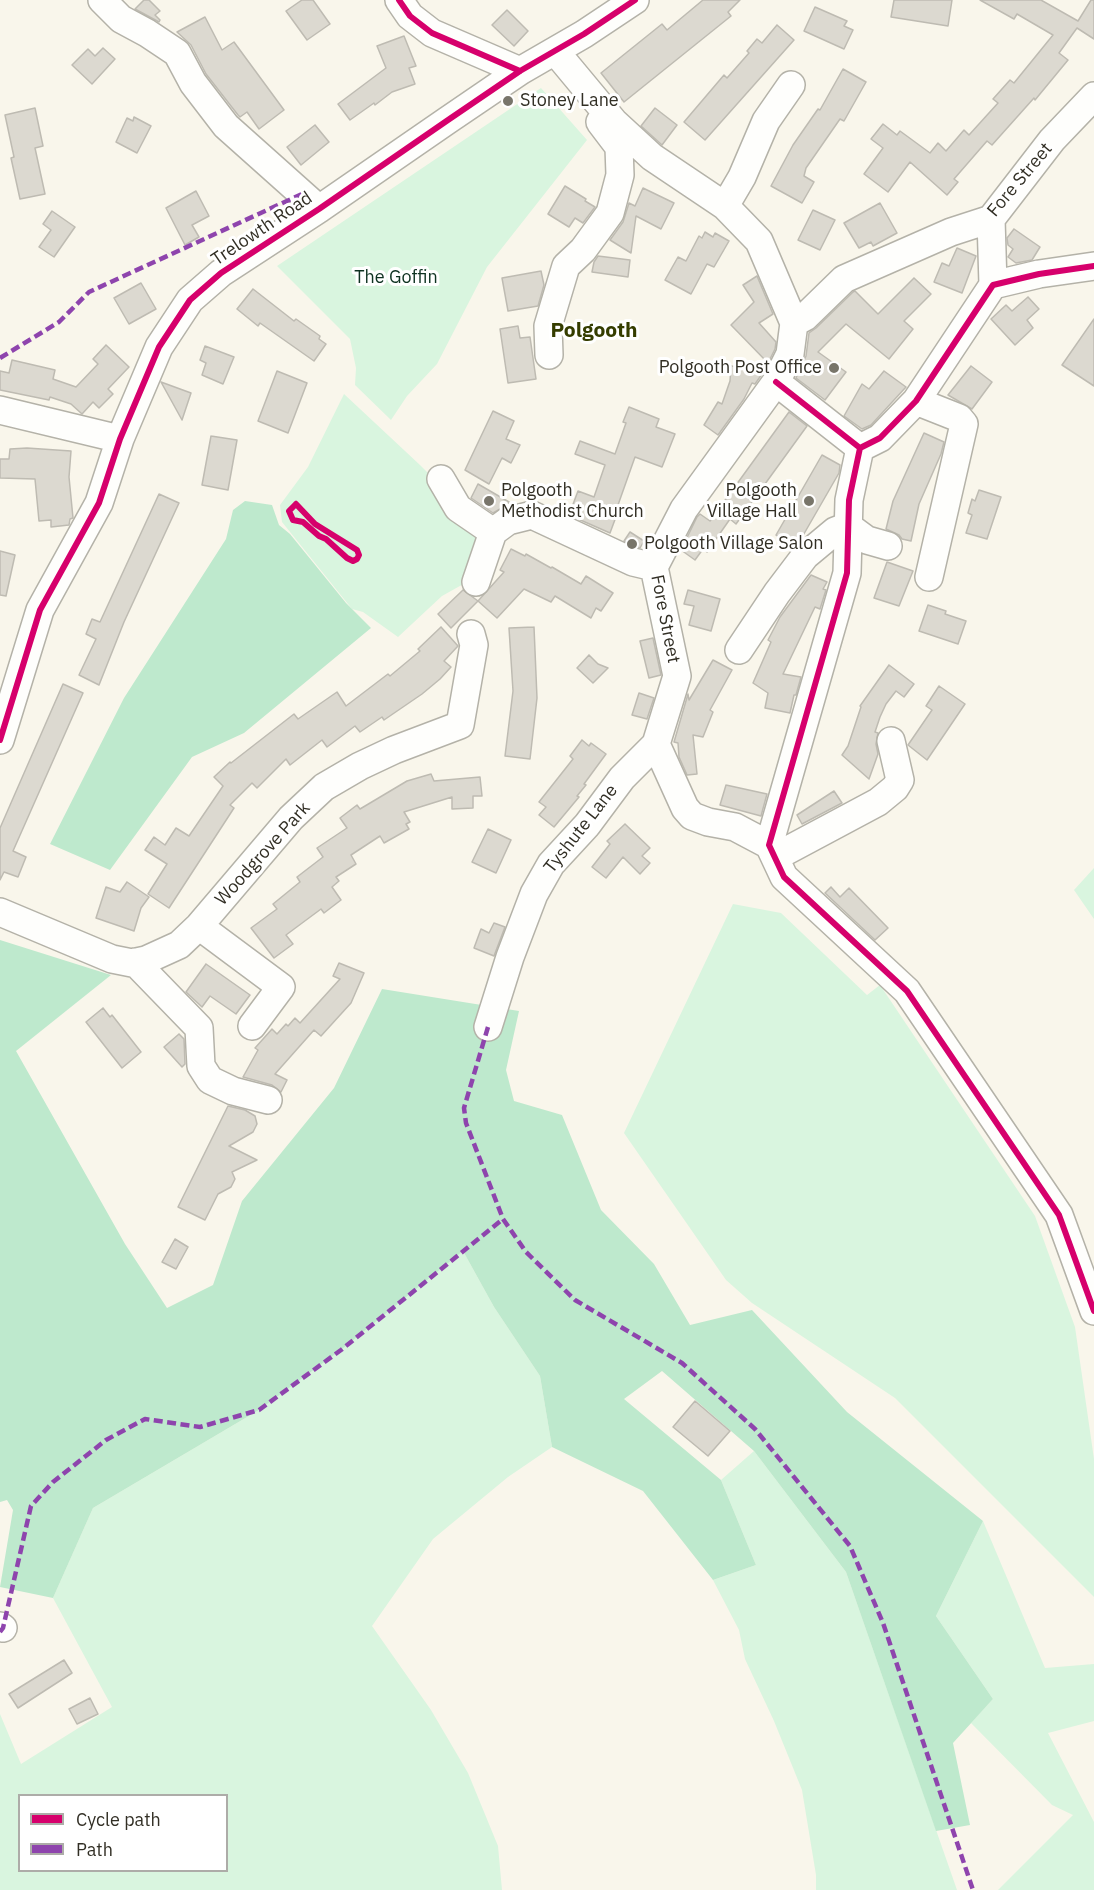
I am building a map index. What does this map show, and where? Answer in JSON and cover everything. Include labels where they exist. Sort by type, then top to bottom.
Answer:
[{"type":"street","points":[[102,0],[120,19],[147,33],[177,53],[193,83],[226,126],[319,209]]},
{"type":"street","points":[[399,0],[410,16],[432,33],[520,71]]},
{"type":"street","name":"Trelowth Road","points":[[0,740],[40,610],[99,504],[120,440],[159,347],[190,300],[221,273],[319,209],[520,71],[635,0]]},
{"type":"street","points":[[549,55],[614,122],[652,157],[725,206],[759,241],[794,322]]},
{"type":"street","points":[[549,55],[619,147],[620,175],[610,213],[583,250],[566,266],[548,326],[549,355]]},
{"type":"street","points":[[725,206],[742,177],[766,121],[790,85]]},
{"type":"street","name":"Fore Street","points":[[656,744],[677,676],[654,567],[684,509],[776,382],[790,354],[794,322],[805,317],[822,297],[844,279],[951,232],[991,219],[1052,140],[1094,96]]},
{"type":"street","points":[[860,448],[880,438],[916,401],[993,285],[991,219]]},
{"type":"street","points":[[993,285],[1039,274],[1094,266]]},
{"type":"street","points":[[776,382],[860,448]]},
{"type":"street","points":[[916,401],[959,418],[964,424],[929,577]]},
{"type":"street","points":[[0,410],[120,440]]},
{"type":"street","points":[[772,851],[847,573],[849,500],[860,448]]},
{"type":"street","points":[[441,479],[458,508],[493,532]]},
{"type":"street","points":[[476,582],[493,532],[508,521],[532,515],[633,562],[654,567]]},
{"type":"street","points":[[848,526],[867,540],[888,546]]},
{"type":"street","points":[[739,650],[805,556],[835,531],[848,526]]},
{"type":"street","name":"Woodgrove Park","points":[[135,962],[146,960],[179,945],[199,926],[291,818],[324,787],[394,750],[460,725],[474,645],[471,634]]},
{"type":"street","points":[[772,851],[878,802],[896,788],[900,780],[891,741]]},
{"type":"street","points":[[656,744],[685,808],[692,816],[708,822],[735,827],[772,851],[784,877],[907,991],[1059,1215],[1094,1311]]},
{"type":"street","name":"Tyshute Lane","points":[[488,1027],[510,957],[534,894],[551,864],[587,825],[622,778],[656,744]]},
{"type":"street","points":[[0,912],[112,959],[135,962],[199,1028],[201,1066],[210,1080],[232,1091],[268,1100]]},
{"type":"street","points":[[199,926],[281,987],[252,1026]]},
{"type":"green space","name":"The Goffin","points":[[541,88],[587,140],[487,267],[437,364],[407,396],[391,420],[355,385],[356,368],[350,339],[277,266]]},
{"type":"green space","points":[[344,394],[489,534],[467,582],[442,596],[398,637],[363,612],[352,609],[282,522],[280,505],[308,467]]},
{"type":"green space","points":[[245,501],[272,505],[279,525],[290,534],[346,603],[371,628],[244,733],[192,757],[110,870],[50,844],[124,698],[226,539],[233,510]]},
{"type":"green space","points":[[1094,868],[1094,919],[1074,890]]},
{"type":"green space","points":[[733,904],[781,913],[867,995],[880,985],[1035,1216],[1075,1327],[1094,1459],[1094,1597],[895,1398],[752,1303],[726,1280],[624,1133]]},
{"type":"green space","points":[[0,940],[111,975],[16,1051],[125,1244],[167,1308],[213,1285],[242,1201],[334,1088],[382,989],[519,1011],[506,1070],[514,1101],[562,1115],[601,1210],[654,1264],[690,1325],[752,1310],[847,1412],[983,1521],[936,1616],[993,1699],[953,1743],[970,1825],[936,1831],[846,1572],[754,1451],[662,1371],[624,1399],[721,1480],[756,1565],[713,1580],[643,1491],[552,1447],[540,1376],[494,1307],[463,1251],[341,1350],[259,1410],[93,1508],[53,1598],[0,1587],[13,1510],[7,1500],[0,1502]]},
{"type":"green space","points":[[463,1251],[494,1307],[540,1376],[552,1447],[508,1477],[433,1539],[372,1626],[431,1710],[468,1773],[498,1846],[502,1890],[0,1890],[0,1714],[21,1764],[112,1707],[53,1598],[93,1508],[259,1410],[341,1350]]},
{"type":"green space","points":[[754,1451],[846,1572],[957,1890],[816,1890],[816,1875],[802,1790],[774,1721],[745,1659],[739,1630],[713,1580],[756,1565],[721,1480]]},
{"type":"green space","points":[[983,1521],[1045,1668],[1094,1664],[1094,1721],[1048,1733],[1094,1822],[1094,1890],[998,1890],[1073,1815],[1052,1805],[971,1723],[993,1699],[936,1616]]},
{"type":"building","points":[[144,0],[149,0],[160,11],[155,15],[160,20],[159,22],[135,9]]},
{"type":"building","points":[[302,0],[313,0],[330,24],[307,40],[286,11]]},
{"type":"building","points":[[703,0],[740,0],[728,12],[731,16],[624,102],[601,73],[662,24],[667,30]]},
{"type":"building","points":[[894,0],[952,0],[948,26],[891,17]]},
{"type":"building","points":[[980,0],[1041,0],[1078,21],[1091,0],[1094,0],[1094,39],[1077,28],[1059,53],[1068,60],[1035,100],[1034,98],[992,145],[987,141],[954,179],[958,182],[947,195],[910,162],[888,192],[864,174],[883,148],[871,139],[883,124],[897,135],[900,131],[930,153],[938,143],[946,151],[964,130],[969,135],[998,103],[993,99],[1010,80],[1014,83],[1053,35],[1017,14],[1014,19]]},
{"type":"building","points":[[815,7],[847,21],[844,26],[853,30],[844,49],[804,31]]},
{"type":"building","points":[[507,10],[528,31],[514,46],[492,25]]},
{"type":"building","points":[[205,17],[222,50],[234,42],[284,110],[259,129],[247,112],[240,117],[238,115],[206,74],[191,45],[177,32]]},
{"type":"building","points":[[777,25],[794,40],[705,140],[684,122],[724,75],[727,78],[749,53],[747,51],[757,39],[762,43]]},
{"type":"building","points":[[404,36],[416,66],[409,68],[415,84],[392,92],[350,120],[338,104],[386,68],[377,46]]},
{"type":"building","points":[[103,48],[115,59],[92,84],[72,65],[88,49],[95,56]]},
{"type":"building","points":[[843,69],[866,82],[844,121],[840,119],[806,168],[804,176],[814,182],[802,203],[771,186],[793,145],[818,109],[820,110]]},
{"type":"building","points":[[35,108],[43,146],[35,148],[45,194],[20,199],[5,115]]},
{"type":"building","points":[[655,108],[677,125],[662,145],[641,126]]},
{"type":"building","points":[[134,117],[151,126],[137,153],[116,142],[127,118],[133,121]]},
{"type":"building","points":[[315,125],[329,142],[301,165],[287,147]]},
{"type":"building","points":[[565,186],[595,207],[583,223],[575,218],[569,227],[548,214]]},
{"type":"building","points":[[643,188],[674,203],[661,229],[636,216],[631,253],[610,240],[623,222],[629,203],[635,206]]},
{"type":"building","points":[[196,191],[209,216],[192,225],[199,237],[185,245],[166,208]]},
{"type":"building","points":[[880,203],[897,233],[873,246],[871,242],[859,248],[844,223]]},
{"type":"building","points":[[813,210],[835,220],[820,250],[798,240]]},
{"type":"building","points":[[52,211],[75,227],[54,257],[39,247],[51,230],[43,224]]},
{"type":"building","points":[[1014,229],[1040,247],[1032,260],[1016,263],[1008,257],[1013,249],[1008,245],[1007,238]]},
{"type":"building","points":[[705,232],[713,237],[715,233],[729,241],[714,267],[707,264],[691,294],[665,280],[678,257],[686,261],[699,236],[702,238]]},
{"type":"building","points":[[957,248],[976,256],[962,293],[934,282],[942,263],[949,266]]},
{"type":"building","points":[[598,256],[630,260],[628,277],[592,272]]},
{"type":"building","points":[[541,271],[544,285],[538,306],[508,311],[502,278]]},
{"type":"building","points":[[757,276],[773,314],[759,323],[776,342],[768,363],[731,325],[754,302],[743,285]]},
{"type":"building","points":[[914,278],[931,294],[904,321],[913,329],[889,359],[846,324],[818,352],[846,372],[825,400],[796,378],[806,356],[809,333],[853,292],[855,291],[878,314]]},
{"type":"building","points":[[141,283],[156,309],[129,324],[114,298]]},
{"type":"building","points":[[253,289],[294,321],[296,319],[320,336],[319,339],[326,344],[314,361],[260,323],[258,326],[237,309]]},
{"type":"building","points":[[1028,297],[1039,309],[1027,320],[1033,328],[1015,345],[991,319],[1006,305],[1012,311]]},
{"type":"building","points":[[1094,319],[1094,386],[1062,365]]},
{"type":"building","points":[[518,326],[520,338],[530,337],[536,379],[508,383],[500,329]]},
{"type":"building","points":[[106,345],[129,367],[108,389],[113,394],[99,408],[93,402],[82,414],[71,404],[50,397],[49,400],[0,390],[0,371],[9,373],[12,360],[55,370],[53,379],[76,387],[98,364],[93,359]]},
{"type":"building","points":[[205,346],[234,357],[223,384],[202,375],[206,363],[200,360]]},
{"type":"building","points":[[731,366],[763,369],[762,374],[755,384],[752,383],[744,399],[718,435],[704,425],[718,402],[722,404],[730,381]]},
{"type":"building","points":[[971,366],[992,382],[972,409],[948,395]]},
{"type":"building","points":[[277,371],[307,383],[288,433],[258,421]]},
{"type":"building","points":[[884,371],[906,387],[871,425],[862,429],[844,416],[862,384],[869,389]]},
{"type":"building","points":[[161,382],[191,393],[182,420]]},
{"type":"building","points":[[629,407],[659,419],[656,427],[675,434],[662,467],[635,457],[610,533],[569,515],[578,491],[594,497],[605,465],[575,454],[580,441],[615,454]]},
{"type":"building","points":[[493,411],[514,421],[506,439],[520,445],[511,463],[502,458],[489,484],[465,470]]},
{"type":"building","points":[[789,412],[807,426],[736,524],[730,519],[707,552],[703,549],[695,560],[681,550],[697,517],[700,514],[710,521]]},
{"type":"building","points":[[924,433],[944,442],[919,504],[911,541],[902,539],[899,535],[886,529],[893,501]]},
{"type":"building","points":[[211,436],[237,440],[228,490],[202,485]]},
{"type":"building","points":[[10,449],[71,451],[69,477],[73,518],[70,519],[69,525],[51,527],[51,520],[39,521],[35,479],[0,478],[0,459],[9,459]]},
{"type":"building","name":"Polgooth Village Hall","points":[[822,455],[840,465],[839,473],[801,539],[794,545],[776,535]]},
{"type":"building","name":"Polgooth Methodist Church","points":[[478,484],[509,502],[493,513],[471,498]]},
{"type":"building","points":[[979,490],[1001,497],[987,539],[966,533],[972,515],[968,513],[972,499],[975,501]]},
{"type":"building","points":[[159,494],[179,503],[124,622],[99,685],[79,675],[96,639],[86,634],[92,619],[100,622]]},
{"type":"building","points":[[630,532],[644,541],[640,548],[624,541]]},
{"type":"building","points":[[511,549],[552,567],[581,584],[586,576],[613,593],[601,611],[596,608],[591,618],[555,596],[551,602],[524,589],[497,618],[478,601],[504,572],[500,570]]},
{"type":"building","points":[[0,551],[15,555],[6,596],[0,595]]},
{"type":"building","points":[[887,562],[913,571],[899,606],[874,598]]},
{"type":"building","points":[[811,575],[827,582],[823,589],[826,590],[820,609],[815,607],[783,674],[801,677],[790,713],[765,708],[768,693],[753,683],[771,642],[768,640],[780,617]]},
{"type":"building","points":[[463,590],[478,601],[451,628],[438,614]]},
{"type":"building","points":[[688,590],[720,599],[711,631],[689,625],[694,606],[684,604]]},
{"type":"building","points":[[928,605],[966,621],[958,644],[919,631]]},
{"type":"building","points":[[441,627],[458,646],[444,661],[451,667],[440,679],[384,720],[382,717],[360,732],[355,726],[327,747],[322,740],[290,765],[286,759],[257,788],[252,783],[230,805],[234,808],[169,908],[148,894],[167,864],[145,850],[154,837],[165,845],[176,828],[189,836],[223,786],[214,777],[230,762],[294,714],[298,719],[337,692],[346,706],[388,674],[390,676],[420,651],[418,649]]},
{"type":"building","points":[[534,627],[537,698],[530,759],[505,756],[513,691],[509,628]]},
{"type":"building","points":[[653,638],[661,675],[649,678],[640,641]]},
{"type":"building","points":[[589,655],[598,664],[608,668],[593,683],[577,668]]},
{"type":"building","points":[[713,660],[732,670],[710,710],[713,712],[703,737],[693,735],[697,774],[687,775],[679,757],[678,743],[674,742],[688,694],[689,700]]},
{"type":"building","points":[[889,665],[914,684],[904,697],[896,691],[886,704],[875,732],[878,733],[876,744],[878,754],[869,779],[842,755],[848,746],[860,706]]},
{"type":"building","points":[[63,684],[83,693],[13,851],[26,857],[18,877],[4,872],[0,880],[0,828]]},
{"type":"building","points":[[939,686],[965,704],[927,760],[908,745],[932,710],[926,706]]},
{"type":"building","points":[[639,693],[654,698],[647,719],[632,715]]},
{"type":"building","points":[[582,740],[589,746],[591,743],[606,754],[584,784],[586,785],[577,796],[579,797],[554,827],[539,815],[546,807],[539,802],[573,759],[570,756]]},
{"type":"building","points":[[431,774],[434,781],[480,777],[482,796],[473,796],[473,808],[452,809],[452,797],[404,812],[410,822],[406,824],[409,829],[384,843],[380,836],[351,855],[356,864],[336,877],[339,881],[332,887],[341,900],[324,913],[321,909],[286,935],[293,944],[274,958],[251,928],[277,909],[273,904],[300,882],[297,877],[323,857],[317,848],[347,828],[340,818],[357,805],[360,809],[407,781]]},
{"type":"building","points":[[726,785],[767,794],[761,816],[720,805]]},
{"type":"building","points":[[834,791],[842,803],[802,824],[797,815]]},
{"type":"building","points":[[625,824],[650,848],[642,856],[650,863],[640,874],[623,857],[606,878],[592,867],[610,844],[607,841]]},
{"type":"building","points":[[488,829],[511,840],[496,873],[472,862]]},
{"type":"building","points":[[127,882],[149,897],[141,908],[134,931],[96,918],[106,887],[120,892]]},
{"type":"building","points":[[831,887],[840,897],[849,888],[888,928],[875,940],[825,893]]},
{"type":"building","points":[[494,923],[505,927],[494,956],[474,948],[481,929],[489,933]]},
{"type":"building","points":[[339,963],[364,973],[351,1003],[321,1036],[314,1030],[275,1074],[287,1080],[281,1092],[272,1085],[243,1077],[258,1050],[255,1048],[272,1029],[277,1034],[295,1018],[300,1023],[340,979],[333,976]]},
{"type":"building","points":[[206,964],[250,995],[236,1014],[210,996],[202,1007],[186,992]]},
{"type":"building","points":[[103,1008],[110,1017],[112,1015],[141,1052],[122,1068],[86,1022]]},
{"type":"building","points":[[179,1034],[184,1039],[185,1064],[182,1067],[164,1047]]},
{"type":"building","points":[[228,1106],[245,1110],[255,1116],[257,1124],[253,1132],[229,1146],[257,1160],[232,1172],[235,1179],[231,1187],[218,1194],[205,1220],[178,1207]]},
{"type":"building","points":[[175,1239],[188,1247],[176,1269],[162,1262]]},
{"type":"building","points":[[695,1401],[730,1431],[708,1456],[673,1427]]},
{"type":"building","points":[[64,1660],[72,1673],[18,1708],[9,1694]]},
{"type":"building","points":[[90,1698],[98,1714],[77,1724],[69,1709]]},
{"type":"marked path","points":[[0,358],[59,322],[89,292],[302,194]]},
{"type":"marked path","points":[[488,1027],[464,1108],[466,1123],[503,1219],[526,1252],[575,1300],[682,1363],[755,1429],[850,1546],[883,1623],[973,1890]]},
{"type":"marked path","points":[[0,1632],[3,1628],[31,1506],[53,1482],[106,1440],[145,1419],[200,1427],[259,1410],[341,1350],[503,1219]]},
{"type":"cycle path","points":[[399,0],[410,16],[432,33],[520,71]]},
{"type":"cycle path","points":[[0,740],[40,610],[99,503],[120,439],[159,347],[190,300],[221,273],[319,209],[520,71],[584,34],[635,0]]},
{"type":"cycle path","points":[[860,448],[880,438],[916,401],[993,285],[1039,274],[1094,266]]},
{"type":"cycle path","points":[[776,382],[860,448],[849,500],[847,573],[769,845],[784,877],[907,991],[1059,1215],[1094,1311]]},
{"type":"cycle path","points":[[296,504],[315,524],[357,550],[359,555],[357,559],[353,561],[347,558],[303,522],[293,520],[289,511],[296,504]]},
{"type":"place","name":"Stoney Lane","points":[[508,101]]},
{"type":"place","name":"Polgooth Post Office","points":[[834,368]]},
{"type":"place","name":"Polgooth Methodist Church","points":[[489,501]]},
{"type":"place","name":"Polgooth Village Hall","points":[[809,501]]},
{"type":"place","name":"Polgooth Village Salon","points":[[632,544]]},
{"type":"district","name":"Polgooth","points":[[594,331]]}]
